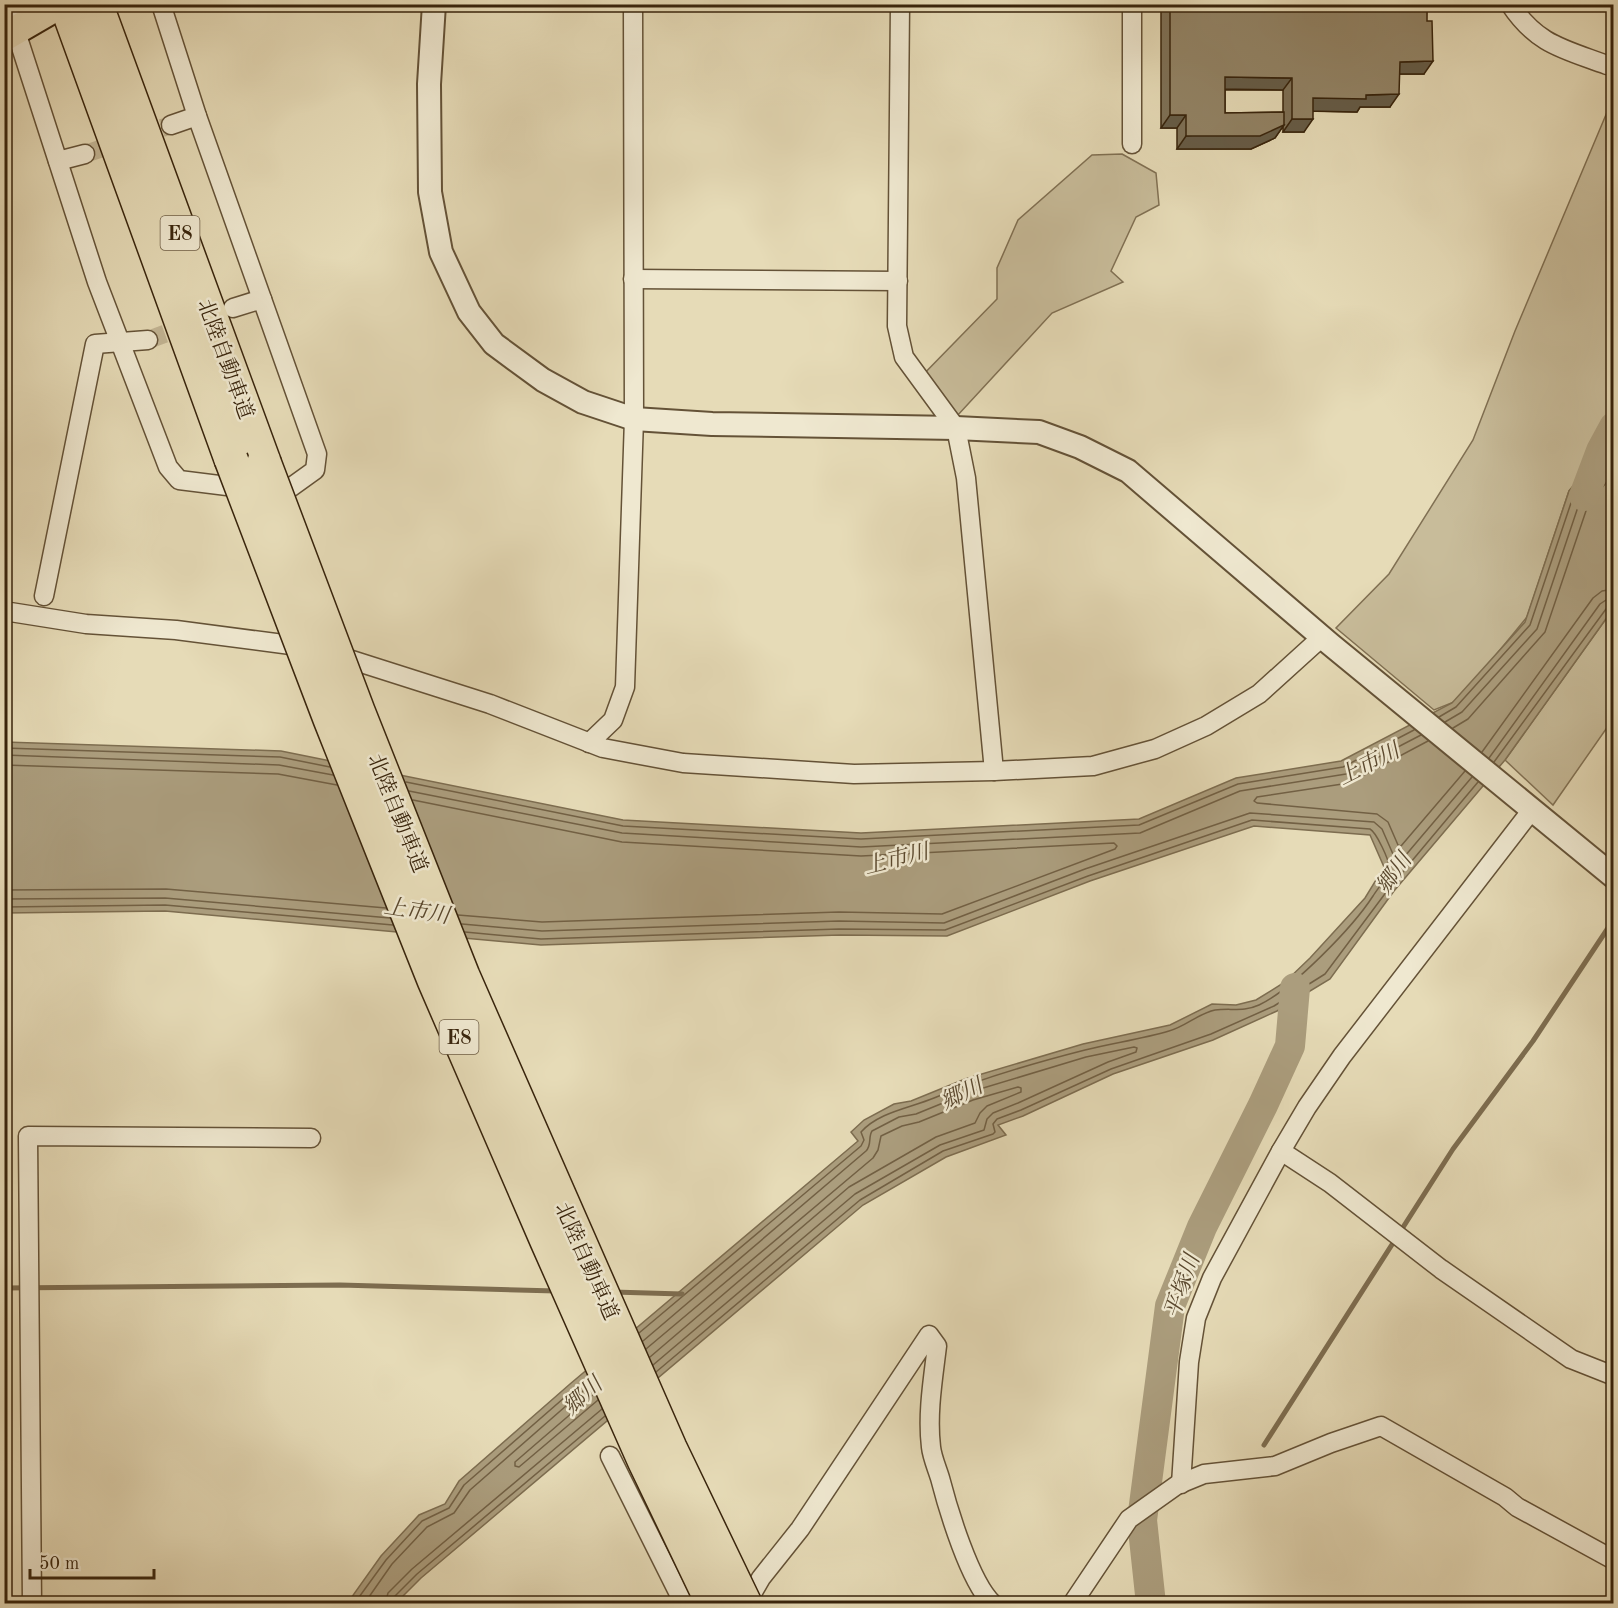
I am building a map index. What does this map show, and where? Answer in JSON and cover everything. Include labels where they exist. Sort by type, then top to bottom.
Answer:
[{"type":"highway","name":"北陸自動車道","points":[[96,4],[358,711],[463,976],[670,1448],[746,1604]]},
{"type":"highway","name":"北陸自動車道","points":[[56,8],[330,718],[434,980],[639,1450],[713,1604]]},
{"type":"main road","points":[[9,24],[56,8]]},
{"type":"street","points":[[9,24],[58,161],[97,282],[168,467],[178,480],[283,493],[315,470],[317,454],[197,116],[161,4]]},
{"type":"street","points":[[434,4],[429,84],[430,192],[441,252],[469,312],[494,344],[543,380],[583,402],[634,418],[712,424],[956,428],[1039,432],[1080,447],[1128,471],[1326,640],[1614,878]]},
{"type":"street","points":[[589,743],[613,720],[625,687],[634,418],[633,4]]},
{"type":"street","points":[[900,4],[897,326],[904,357],[956,428],[966,478],[994,771]]},
{"type":"street","points":[[1132,4],[1132,144]]},
{"type":"street","points":[[1510,4],[1521,22],[1547,43],[1607,65]]},
{"type":"street","points":[[171,125],[197,116]]},
{"type":"street","points":[[58,161],[86,154]]},
{"type":"street","points":[[633,279],[898,280]]},
{"type":"street","points":[[233,308],[262,299]]},
{"type":"street","points":[[45,596],[95,344],[148,340]]},
{"type":"street","points":[[4,611],[86,624],[176,630],[314,648],[490,704],[603,748],[683,763],[854,774],[1094,766],[1155,749],[1206,726],[1259,693],[1326,640]]},
{"type":"street","points":[[1177,1486],[1189,1362],[1196,1318],[1212,1278],[1307,1107],[1342,1056],[1528,808]]},
{"type":"street","points":[[32,1604],[28,1136],[311,1138]]},
{"type":"street","points":[[1281,1151],[1330,1184],[1441,1269],[1571,1359],[1614,1376]]},
{"type":"street","points":[[746,1604],[761,1578],[800,1529],[928,1335],[937,1346],[930,1404],[931,1447],[951,1519],[986,1598],[993,1604]]},
{"type":"street","points":[[1071,1604],[1129,1519],[1177,1486],[1204,1474],[1275,1466],[1381,1426],[1505,1497],[1518,1507],[1614,1560]]},
{"type":"street","points":[[610,1456],[684,1604]]},
{"type":"shaded area","points":[[1613,98],[1613,440],[1569,491],[1527,617],[1459,700],[1434,710],[1336,628],[1389,574],[1473,440],[1515,331]]},
{"type":"shaded area","points":[[1122,154],[1156,173],[1159,205],[1136,217],[1111,271],[1123,282],[1052,313],[957,416],[916,382],[997,299],[997,268],[1018,220],[1092,155]]},
{"type":"shaded area","points":[[1613,609],[1613,719],[1553,805],[1505,760]]},
{"type":"water","name":"郷川","points":[[1613,440],[1613,609],[1505,760],[1394,891],[1330,979],[1277,1011],[1213,1040],[1113,1074],[1023,1116],[998,1125],[1006,1135],[946,1157],[863,1205],[421,1578],[396,1603],[345,1603],[349,1601],[381,1556],[419,1515],[445,1504],[459,1481],[570,1384],[858,1141],[851,1132],[864,1120],[894,1104],[911,1101],[965,1079],[1083,1044],[1170,1025],[1212,1004],[1236,1005],[1256,1000],[1285,982],[1310,958],[1365,898],[1384,867],[1370,835],[1254,826],[1090,881],[947,936],[840,935],[541,945],[165,911],[5,913],[5,742],[281,751],[623,820],[861,833],[1139,819],[1236,778],[1341,761],[1452,703],[1525,622],[1569,491]]},
{"type":"building","points":[[1170,4],[1427,4],[1427,21],[1432,21],[1433,61],[1400,62],[1399,94],[1366,95],[1366,99],[1313,98],[1313,119],[1292,119],[1292,78],[1225,77],[1225,113],[1284,112],[1284,125],[1260,136],[1186,136],[1186,115],[1170,115]]},
{"type":"waterway","name":"上市川","points":[[1584,496],[1601,451],[1614,427]]},
{"type":"waterway","points":[[1264,1445],[1453,1149],[1533,1041],[1614,919]]},
{"type":"waterway","name":"平塚川","points":[[1151,1604],[1142,1520],[1170,1306],[1202,1227],[1290,1046],[1295,988]]},
{"type":"waterway","points":[[4,1288],[340,1285],[556,1291]]},
{"type":"waterway","points":[[613,1292],[682,1294]]},
{"type":"tunnel","points":[[85,154],[171,125]]},
{"type":"tunnel","points":[[148,340],[189,325]]}]
